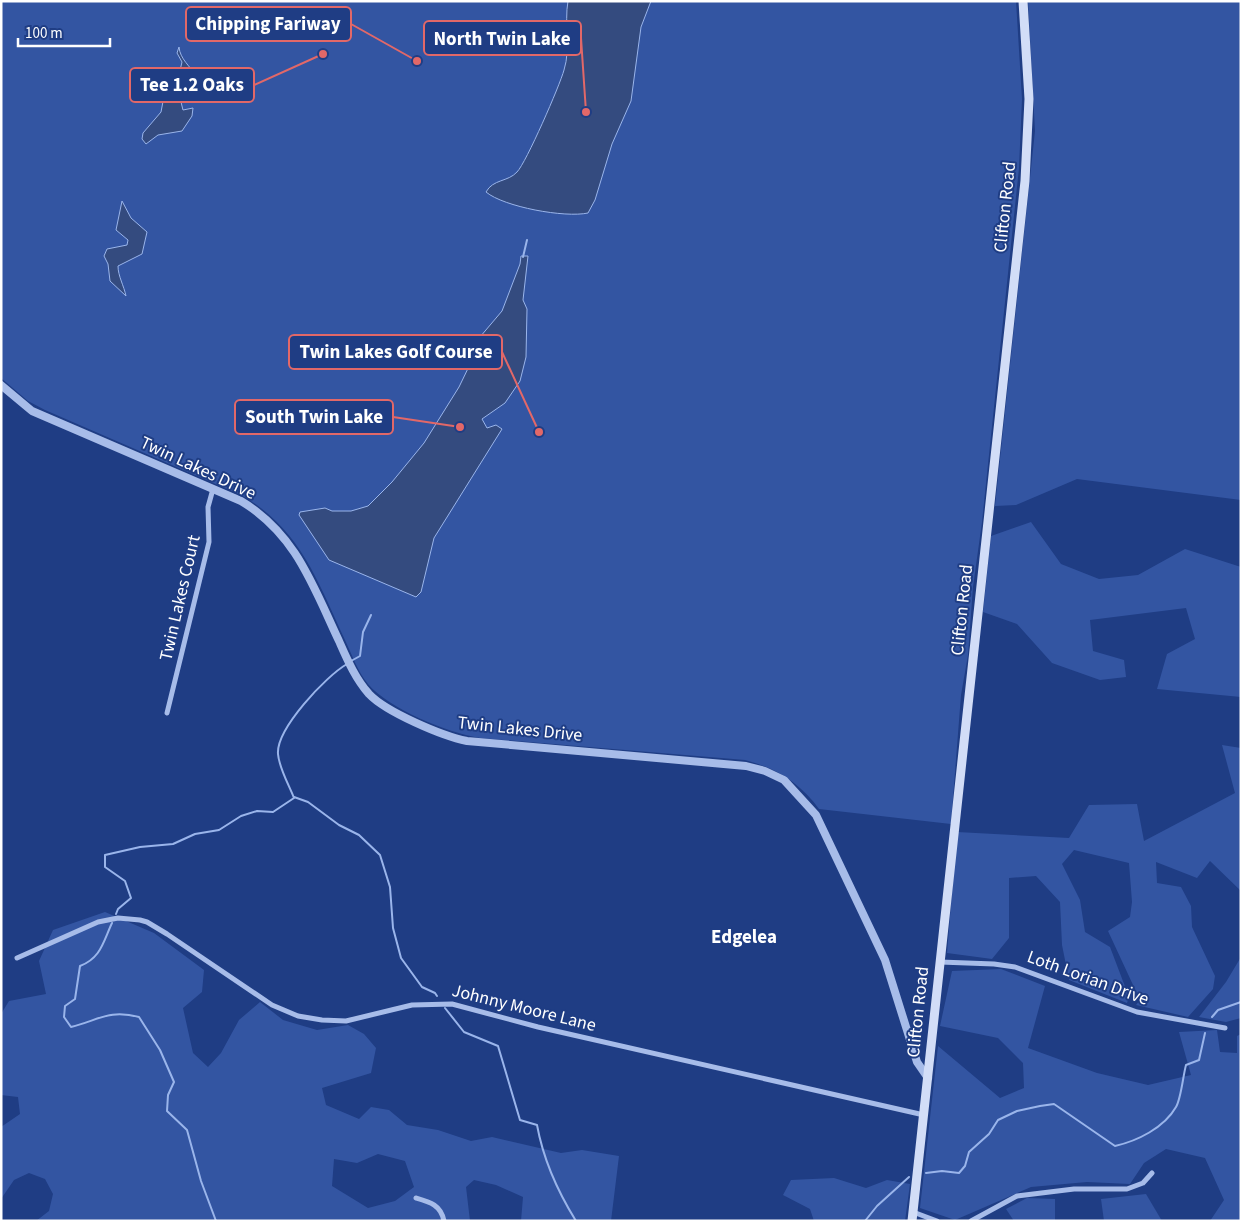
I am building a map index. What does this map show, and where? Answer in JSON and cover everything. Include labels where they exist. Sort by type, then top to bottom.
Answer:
[{"type":"main road","name":"Clifton Road","points":[[913,1216],[1025,181],[1029,99],[1022,1]]},
{"type":"street","name":"Twin Lakes Drive","points":[[1,385],[32,411],[213,489],[254,509],[284,536],[311,581],[352,669],[365,689],[382,705],[453,738],[498,744],[746,766],[765,770],[784,780],[808,803],[824,828],[885,960],[917,1062],[928,1078]]},
{"type":"street","name":"Twin Lakes Court","points":[[167,713],[209,542],[208,507],[213,489]]},
{"type":"street","name":"Johnny Moore Lane","points":[[17,958],[74,932],[109,919],[129,918],[147,922],[272,1005],[298,1016],[346,1021],[412,1005],[452,1004],[523,1023],[924,1115]]},
{"type":"street","name":"Loth Lorian Drive","points":[[940,962],[994,964],[1015,967],[1137,1012],[1225,1028]]},
{"type":"street","points":[[971,1221],[1017,1196],[1074,1189],[1127,1189],[1143,1183],[1152,1173]]},
{"type":"street","points":[[416,1198],[430,1202],[440,1208],[444,1221]]},
{"type":"street","points":[[913,1216],[937,1221]]},
{"type":"shaded area","points":[[1,1],[1016,1],[1022,99],[1019,168],[982,522],[973,587],[968,655],[961,695],[951,824],[819,809],[804,791],[777,772],[745,760],[480,738],[452,731],[404,711],[378,693],[364,679],[316,577],[305,558],[293,540],[261,508],[241,495],[45,410],[28,401],[1,378]]},
{"type":"shaded area","points":[[568,1],[651,1],[641,27],[631,101],[612,144],[595,200],[588,213],[578,214],[550,213],[520,207],[486,192],[493,185],[517,172],[528,154],[550,106],[566,62]]},
{"type":"shaded area","points":[[1028,1],[1241,1],[1241,500],[1077,479],[1016,505],[995,506],[1035,131]]},
{"type":"shaded area","points":[[179,47],[183,59],[197,77],[198,85],[181,102],[183,110],[193,108],[192,116],[182,131],[158,135],[146,144],[142,139],[143,133],[161,112],[165,91],[170,83],[178,79],[182,62],[177,53]]},
{"type":"shaded area","points":[[122,201],[131,218],[147,232],[142,254],[118,266],[126,296],[110,281],[108,264],[104,256],[107,249],[127,245],[128,240],[116,230]]},
{"type":"shaded area","points":[[521,256],[528,256],[523,300],[527,309],[526,357],[520,381],[505,403],[482,419],[487,428],[496,425],[502,429],[434,538],[421,592],[416,597],[329,560],[299,515],[300,512],[325,508],[332,511],[351,511],[368,506],[392,482],[424,443],[459,387],[475,354],[480,337],[502,311],[520,264]]},
{"type":"shaded area","points":[[1031,522],[1061,564],[1099,579],[1138,575],[1185,549],[1241,567],[1241,697],[1157,689],[1167,654],[1195,639],[1186,608],[1090,620],[1093,651],[1124,660],[1126,677],[1100,680],[1052,663],[1017,624],[983,612],[991,536]]},
{"type":"shaded area","points":[[1222,745],[1241,748],[1241,891],[1210,861],[1197,878],[1156,862],[1157,883],[1181,887],[1191,906],[1192,927],[1215,976],[1213,989],[1188,1017],[1136,1005],[1140,1000],[1108,931],[1130,917],[1132,902],[1129,863],[1074,850],[1062,864],[1080,900],[1085,932],[1110,947],[1129,997],[1127,1003],[1069,980],[1062,945],[1060,902],[1036,876],[1009,878],[1009,938],[992,959],[947,953],[957,832],[1069,838],[1089,805],[1137,804],[1144,841],[1235,793]]},
{"type":"shaded area","points":[[105,912],[154,933],[204,970],[202,992],[183,1008],[193,1053],[208,1067],[221,1053],[239,1020],[260,1002],[283,1020],[317,1030],[348,1025],[364,1034],[376,1048],[371,1073],[322,1088],[326,1105],[359,1119],[371,1107],[389,1110],[407,1125],[438,1130],[471,1141],[492,1137],[561,1153],[582,1150],[619,1156],[611,1221],[521,1221],[523,1197],[496,1185],[474,1180],[466,1187],[470,1221],[36,1221],[49,1211],[53,1194],[45,1179],[29,1173],[14,1180],[1,1199],[1,1127],[20,1114],[18,1097],[1,1095],[1,1014],[9,1001],[46,994],[39,961],[53,930]],"holes":[[[378,1154],[405,1161],[414,1187],[395,1201],[368,1208],[332,1186],[334,1159],[357,1163]]]},
{"type":"shaded area","points":[[1241,957],[1241,1018],[1226,1022],[1199,1017],[1226,982]]},
{"type":"shaded area","points":[[1001,969],[1045,986],[1028,1048],[1097,1073],[1148,1085],[1191,1075],[1179,1032],[1217,1030],[1220,1052],[1237,1053],[1237,1036],[1241,1034],[1241,1221],[1210,1221],[1224,1200],[1205,1158],[1166,1149],[1144,1163],[1130,1184],[1087,1182],[1031,1187],[955,1220],[920,1208],[938,1046],[1000,1098],[1024,1088],[1023,1063],[998,1038],[940,1026],[952,971]]},
{"type":"shaded area","points":[[834,1178],[866,1188],[887,1180],[910,1184],[905,1221],[814,1221],[810,1209],[783,1195],[791,1180]]},
{"type":"shaded area","points":[[1146,1194],[1162,1221],[1104,1221],[1101,1199]]},
{"type":"shaded area","points":[[1027,1198],[1055,1199],[1055,1221],[1014,1221],[1006,1209]]},
{"type":"waterway","points":[[523,257],[527,240]]},
{"type":"waterway","points":[[351,661],[360,656],[363,632],[371,615]]},
{"type":"waterway","points":[[116,914],[118,909],[131,898],[125,881],[105,867],[105,855],[140,847],[173,844],[195,834],[219,830],[241,816],[257,811],[273,812],[294,798],[280,765],[278,754],[280,743],[293,718],[315,691],[347,664]]},
{"type":"waterway","points":[[294,797],[308,802],[339,825],[359,835],[380,855],[390,887],[393,928],[401,958],[422,987],[435,993],[437,996]]},
{"type":"waterway","points":[[112,923],[97,954],[93,959],[80,966],[75,999],[65,1006],[64,1017],[71,1027],[104,1016],[120,1014],[139,1017],[160,1050],[174,1082],[168,1095],[167,1111],[187,1130],[201,1181],[216,1221]]},
{"type":"waterway","points":[[1212,1017],[1218,1010],[1241,1002]]},
{"type":"waterway","points":[[445,1008],[464,1032],[498,1046],[520,1120],[537,1125],[543,1150],[552,1174],[576,1221]]},
{"type":"waterway","points":[[926,1173],[942,1171],[959,1173],[965,1166],[969,1152],[989,1134],[998,1120],[1017,1111],[1040,1106],[1054,1104],[1115,1146],[1141,1137],[1157,1127],[1176,1107],[1181,1093],[1186,1065],[1199,1060],[1205,1033]]},
{"type":"waterway","points":[[865,1221],[877,1206],[909,1177]]},
{"type":"place","name":"Tee 1.2 Oaks","points":[[323,54]]},
{"type":"place","name":"Chipping Fariway","points":[[417,61]]},
{"type":"place","name":"North Twin Lake","points":[[586,112]]},
{"type":"place","name":"South Twin Lake","points":[[460,427]]},
{"type":"place","name":"Twin Lakes Golf Course","points":[[539,432]]},
{"type":"district","name":"Edgelea","points":[[744,937]]}]
